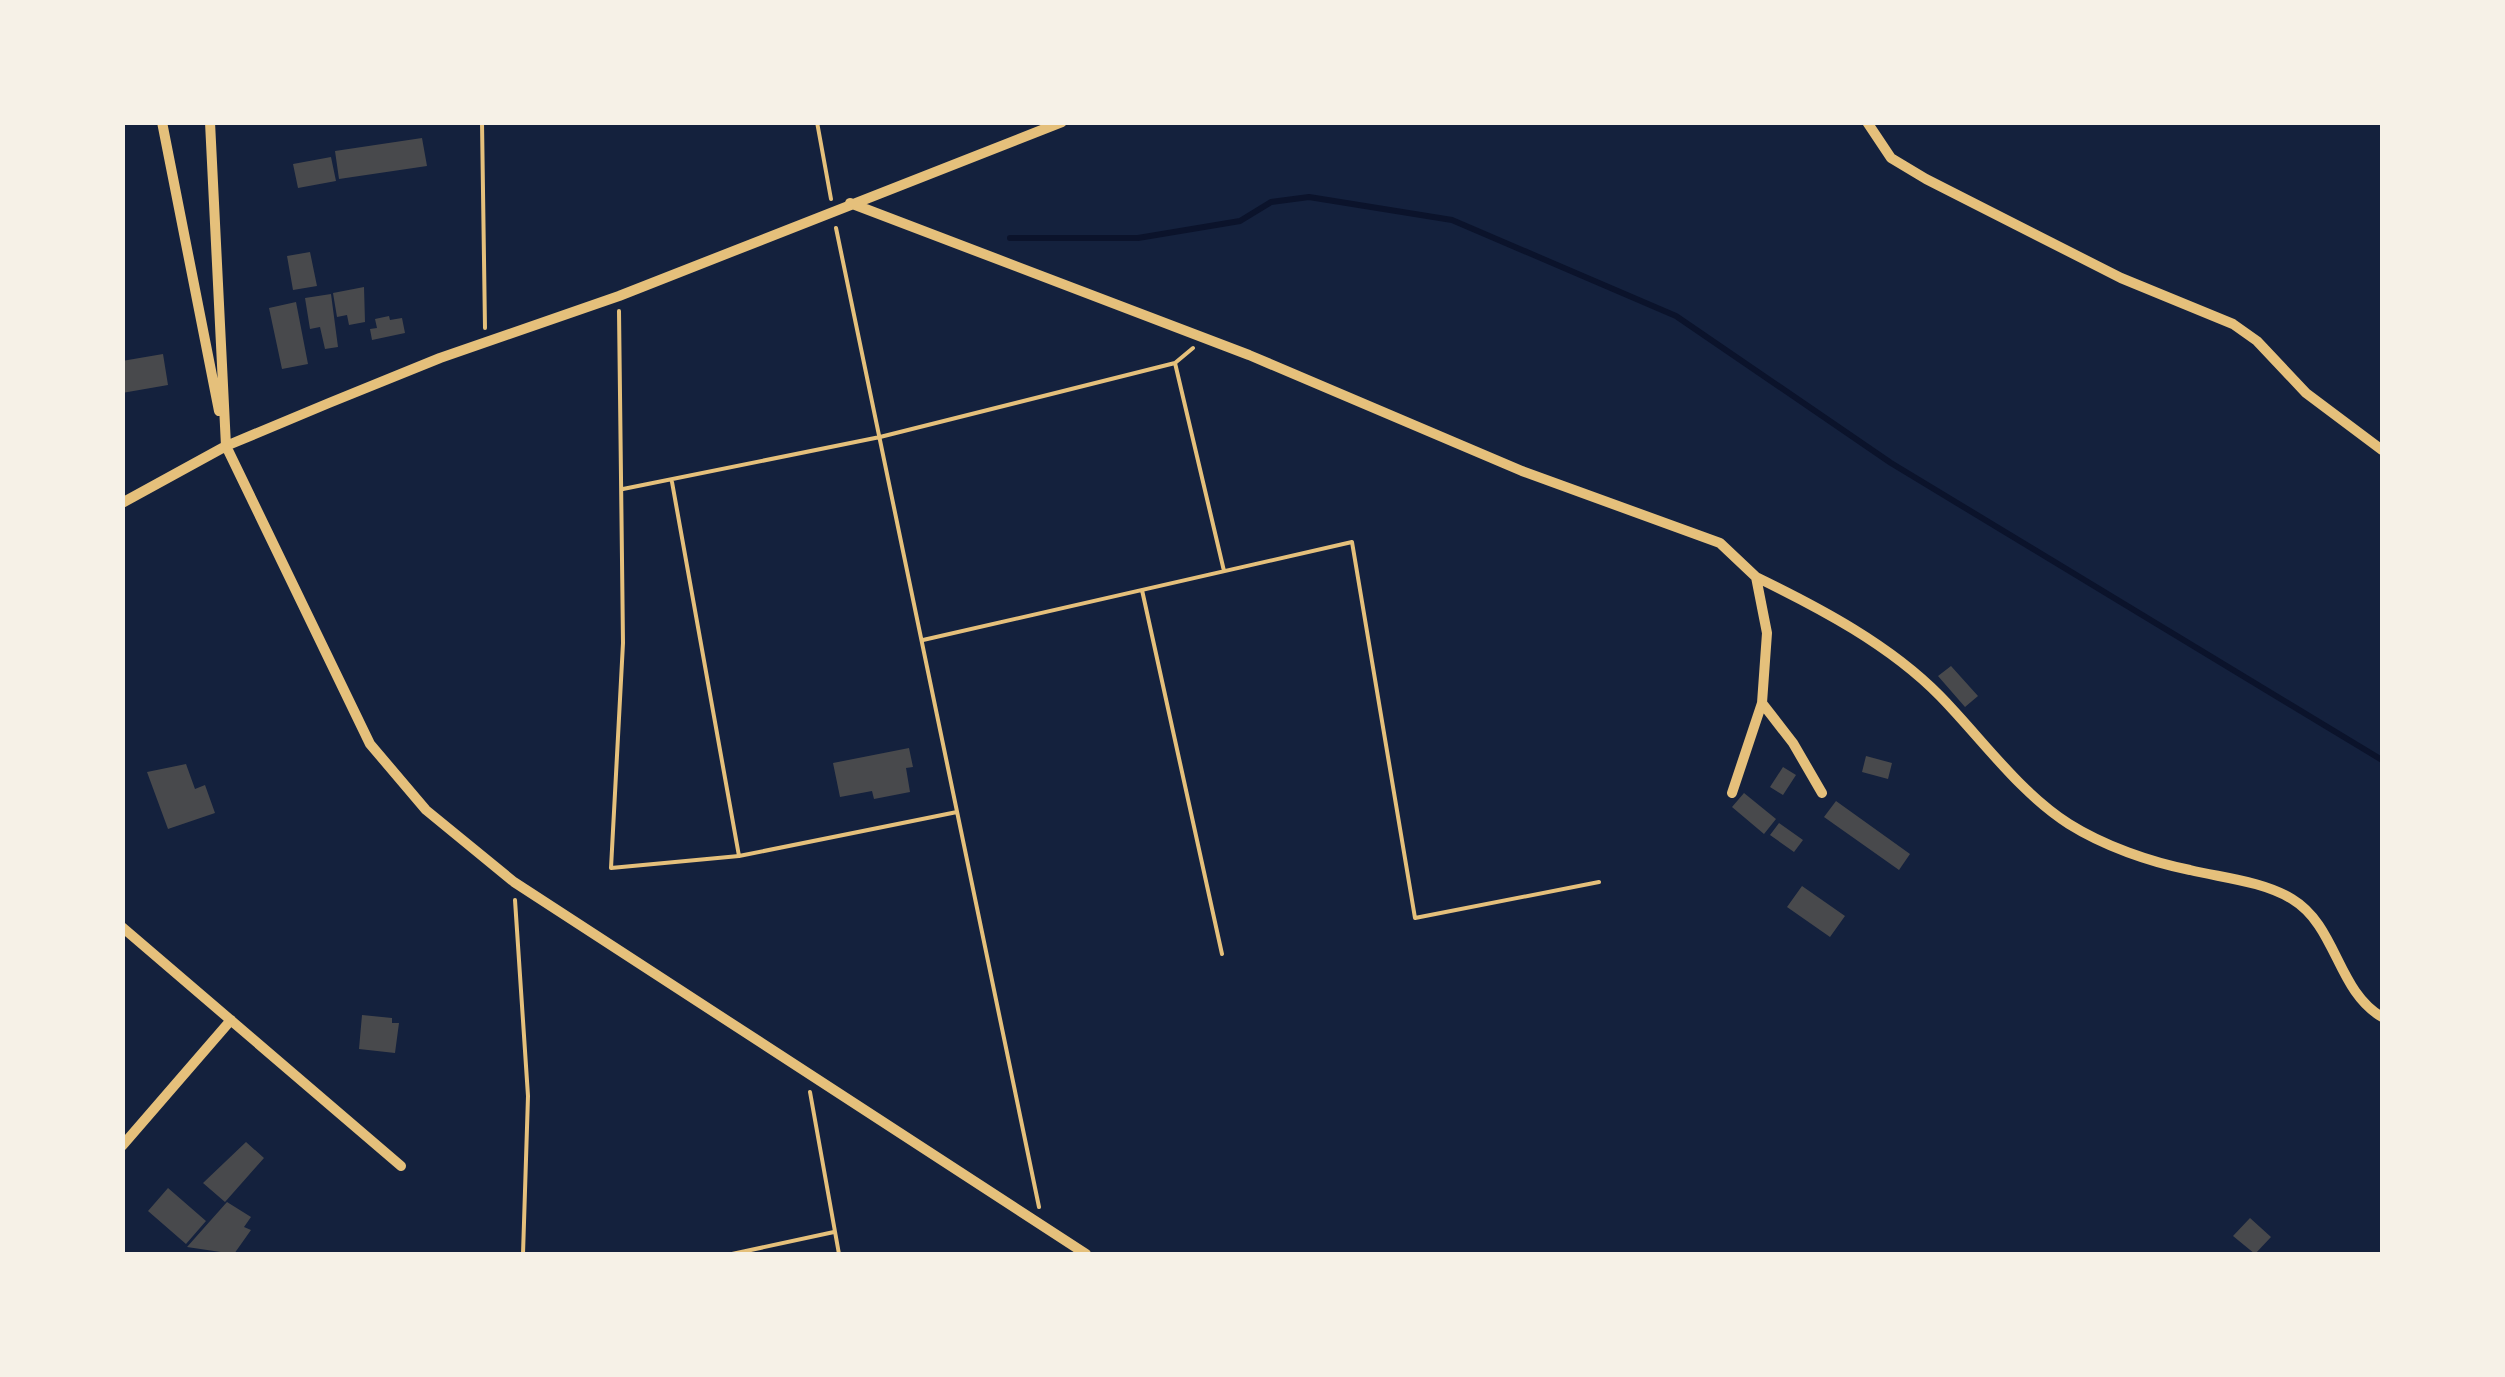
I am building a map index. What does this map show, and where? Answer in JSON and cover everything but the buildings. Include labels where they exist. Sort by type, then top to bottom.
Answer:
[{"type":"street","points":[[162,122],[226,446],[370,744],[426,810],[514,882],[1086,1254]]},
{"type":"street","points":[[210,122],[226,446]]},
{"type":"street","points":[[122,503],[226,446],[485,342],[619,296],[1062,122]]},
{"type":"street","points":[[1867,122],[1891,158],[1926,180],[2121,278],[2233,324],[2256,341],[2306,393],[2382,450]]},
{"type":"street","points":[[850,204],[1204,338],[1522,471],[1720,542],[1756,577],[1820,610],[1921,678],[2017,779],[2070,825],[2152,860],[2261,886],[2293,899],[2316,919],[2364,1004],[2382,1017]]},
{"type":"street","points":[[1732,794],[1762,703],[1767,633],[1756,577]]},
{"type":"street","points":[[1762,703],[1793,743],[1822,793]]},
{"type":"street","points":[[122,927],[401,1166]]},
{"type":"street","points":[[122,1146],[230,1020]]},
{"type":"path","points":[[482,122],[487,246],[485,342]]},
{"type":"path","points":[[817,122],[1043,1227]]},
{"type":"path","points":[[619,296],[623,642],[611,868],[739,856],[957,812]]},
{"type":"path","points":[[621,490],[880,437],[1175,363],[1204,338]]},
{"type":"path","points":[[1175,363],[1224,571]]},
{"type":"path","points":[[671,480],[739,856]]},
{"type":"path","points":[[922,640],[1352,542],[1415,918],[1600,882]]},
{"type":"path","points":[[1142,590],[1222,954]]},
{"type":"path","points":[[514,882],[528,1096],[523,1254]]},
{"type":"path","points":[[808,1076],[839,1254]]},
{"type":"path","points":[[732,1254],[834,1232]]},
{"type":"waterway","points":[[1010,238],[1138,238],[1240,221],[1271,202],[1309,197],[1452,220],[1676,316],[1891,463],[2382,760]]}]
